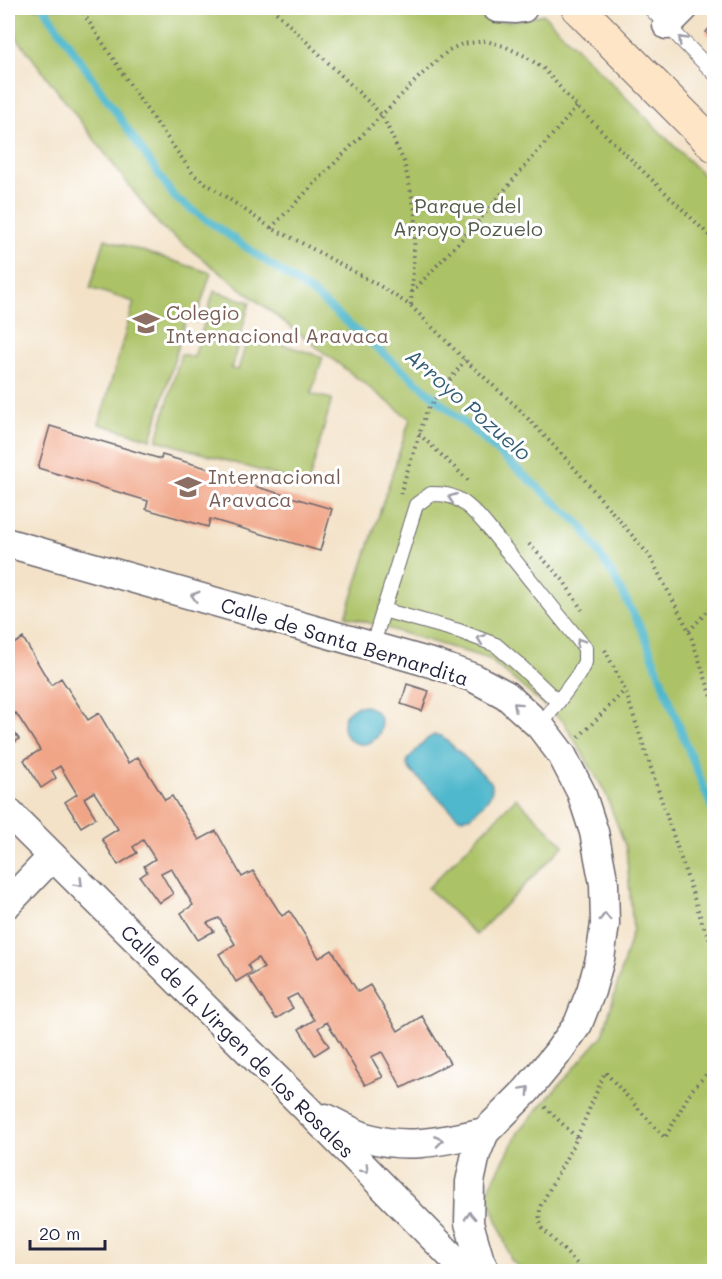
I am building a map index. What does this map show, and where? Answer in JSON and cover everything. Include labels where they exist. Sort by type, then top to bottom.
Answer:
[{"type":"main road","points":[[578,8],[714,145]]},
{"type":"street","points":[[496,8],[523,8]]},
{"type":"street","name":"Calle de Santa Bernardita","points":[[8,543],[438,665],[474,678],[506,695],[540,726],[562,754],[582,792],[594,832],[604,884],[605,924],[600,959],[591,992],[578,1024],[527,1090],[485,1132],[476,1154],[470,1182],[469,1223],[480,1261],[486,1272]]},
{"type":"street","name":"Calle de la Virgen de los Rosales","points":[[8,812],[305,1107],[466,1272]]},
{"type":"street","points":[[8,903],[52,857]]},
{"type":"street","points":[[305,1107],[366,1138],[394,1144],[418,1144],[485,1132]]},
{"type":"lane","points":[[667,13],[714,73]]},
{"type":"lane","points":[[372,647],[416,505],[431,494],[447,495],[459,499],[491,531],[585,648],[585,662],[578,675],[540,726]]},
{"type":"lane","points":[[383,610],[459,631],[496,645],[558,702]]},
{"type":"path","points":[[80,8],[140,100],[194,176],[271,228],[380,286],[411,306],[516,407],[570,463],[649,555],[689,631],[714,703]]},
{"type":"path","points":[[272,8],[382,115],[404,162],[416,215],[411,306]]},
{"type":"path","points":[[271,228],[420,76],[449,50],[462,44],[486,41],[525,56],[544,69],[578,107],[714,240]]},
{"type":"path","points":[[412,292],[475,225],[578,107]]},
{"type":"path","points":[[427,410],[465,360]]},
{"type":"path","points":[[689,631],[714,604]]},
{"type":"path","points":[[562,754],[625,690],[703,925],[714,948]]},
{"type":"path","points":[[585,1272],[542,1228],[539,1212],[577,1138],[605,1072],[665,1138],[691,1091],[714,1066]]},
{"type":"path","points":[[527,1090],[577,1138]]},
{"type":"green space","name":"Parque del Arroyo Pozuelo","points":[[8,8],[461,8],[481,18],[501,21],[543,14],[714,186],[714,1271],[523,1271],[511,1260],[487,1192],[519,1131],[603,1035],[633,929],[626,848],[605,792],[564,722],[489,659],[346,616],[410,419],[160,226],[8,26]]},
{"type":"green space","points":[[105,239],[211,273],[195,322],[186,319],[151,439],[99,424],[134,302],[90,288]]},
{"type":"green space","points":[[214,291],[250,302],[231,369],[238,370],[249,334],[323,357],[311,394],[332,399],[308,485],[157,440],[181,354],[194,357]]},
{"type":"green space","points":[[516,798],[564,845],[476,935],[428,888]]},
{"type":"water","points":[[362,706],[376,711],[381,725],[376,739],[362,744],[348,739],[343,725],[348,711]]},
{"type":"water","points":[[434,735],[442,736],[491,782],[492,792],[489,797],[470,817],[459,818],[407,765],[408,759],[427,739]]},
{"type":"building","points":[[714,23],[714,41],[706,32]]},
{"type":"building","points":[[50,426],[161,459],[162,455],[224,473],[223,477],[332,509],[320,551],[210,519],[208,527],[146,509],[148,501],[38,468]]},
{"type":"building","points":[[23,638],[51,685],[61,678],[88,720],[99,713],[128,763],[138,757],[165,800],[172,796],[199,840],[216,831],[242,877],[253,871],[282,916],[290,911],[319,958],[332,950],[358,992],[370,985],[398,1031],[422,1016],[450,1063],[402,1088],[382,1052],[371,1057],[383,1077],[365,1085],[327,1022],[318,1028],[329,1046],[315,1055],[299,1029],[314,1020],[297,994],[287,999],[293,1008],[276,1019],[248,977],[264,968],[258,958],[248,965],[252,972],[236,982],[219,954],[235,944],[219,918],[207,923],[214,931],[198,940],[181,913],[193,905],[171,868],[161,873],[173,894],[159,903],[140,877],[147,872],[144,866],[155,859],[143,840],[133,847],[137,853],[118,865],[102,839],[118,829],[94,792],[84,798],[96,818],[81,827],[65,802],[77,794],[60,766],[52,771],[56,778],[41,788],[24,760],[40,750],[16,713],[8,720],[8,641],[11,646]]},
{"type":"building","points":[[407,684],[429,691],[422,711],[401,704]]},
{"type":"building","points":[[8,723],[19,739],[8,747]]},
{"type":"waterway","name":"Arroyo Pozuelo","points":[[44,8],[175,198],[315,295],[581,525],[614,577],[644,634],[714,813]]},
{"type":"place","name":"Colegio Internacional Aravaca","points":[[146,323]]},
{"type":"place","name":"Internacional Aravaca","points":[[188,487]]}]
